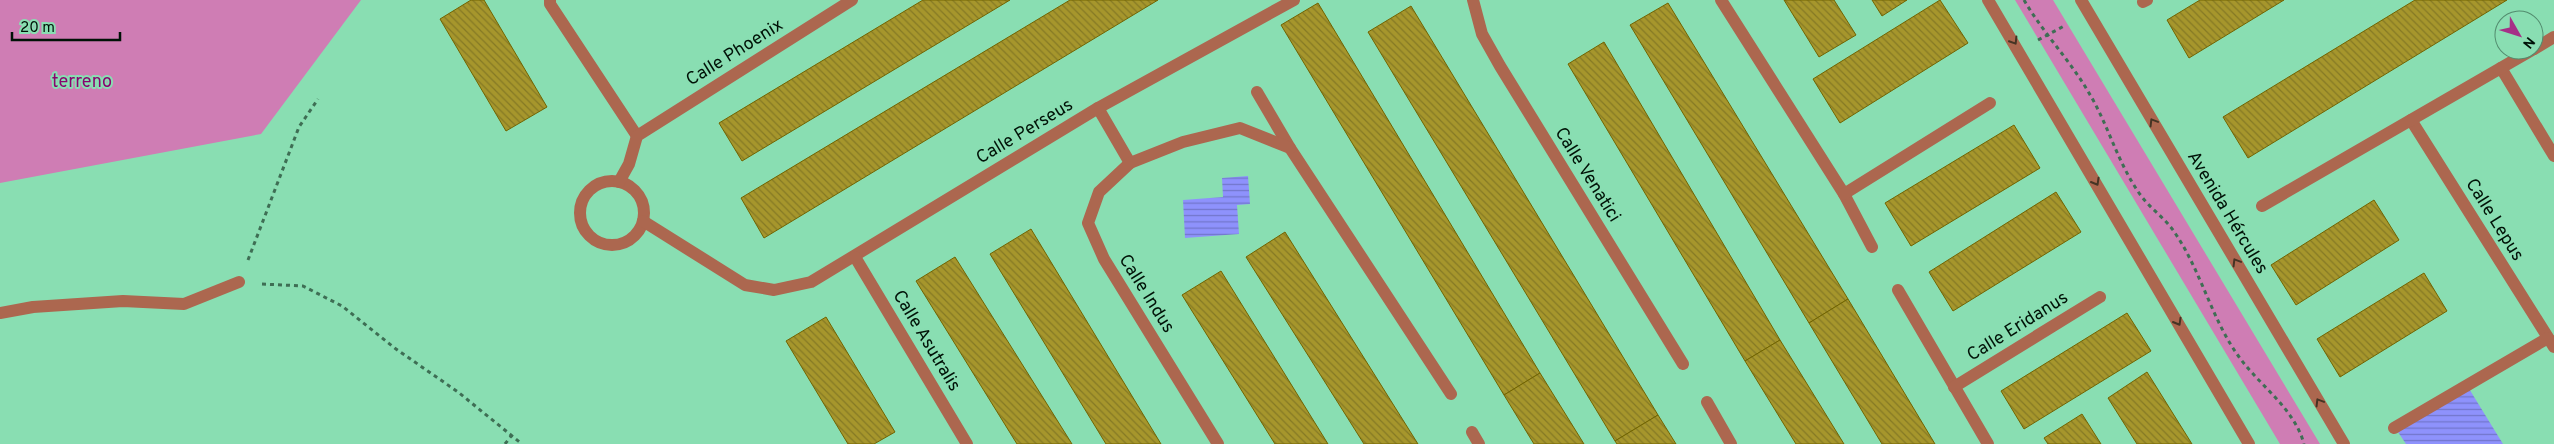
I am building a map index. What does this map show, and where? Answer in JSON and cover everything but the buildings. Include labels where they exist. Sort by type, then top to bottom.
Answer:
[{"type":"street","points":[[550,0],[550,4],[637,136],[629,164],[620,182]]},
{"type":"street","name":"Calle Phoenix","points":[[637,136],[852,0]]},
{"type":"street","name":"Calle Perseus","points":[[643,221],[745,285],[774,290],[810,282],[855,257],[1098,108],[1294,0]]},
{"type":"street","name":"Calle Venatici","points":[[1473,0],[1482,34],[1500,66],[1683,364]]},
{"type":"street","points":[[1721,0],[1844,194],[1872,247]]},
{"type":"street","points":[[1988,0],[2249,444]]},
{"type":"street","name":"Avenida Hércules","points":[[2081,0],[2344,444]]},
{"type":"street","points":[[2262,206],[2514,60]]},
{"type":"street","points":[[2501,68],[2554,156]]},
{"type":"street","points":[[1256,92],[1290,148],[1451,394]]},
{"type":"street","points":[[1844,194],[1990,103]]},
{"type":"street","points":[[1098,108],[1130,163]]},
{"type":"street","name":"Calle Lepus","points":[[2394,428],[2551,343],[2411,120]]},
{"type":"street","name":"Calle Indus","points":[[1218,444],[1104,259],[1088,223],[1099,192],[1130,163],[1183,142],[1240,128],[1290,148]]},
{"type":"street","points":[[606,181],[620,182],[631,187],[640,197],[644,208],[643,221],[638,232],[630,240],[618,246],[606,245],[594,241],[585,232],[580,220],[580,208],[584,196],[594,186],[606,181]]},
{"type":"street","name":"Calle Asutralis","points":[[855,257],[968,444]]},
{"type":"street","points":[[0,314],[33,306],[123,301],[184,304],[240,282]]},
{"type":"street","points":[[1898,290],[1988,444]]},
{"type":"street","name":"Calle Eridanus","points":[[1954,387],[2100,297]]},
{"type":"street","points":[[1707,402],[1731,444]]},
{"type":"street","points":[[1472,432],[1479,444]]},
{"type":"path","points":[[2024,0],[2046,35],[2074,70],[2090,94],[2123,165],[2143,198],[2162,216],[2176,234],[2223,332],[2237,355],[2300,428],[2304,444]]},
{"type":"path","points":[[2019,50],[2089,13]]},
{"type":"path","points":[[318,99],[299,127],[240,282],[303,286],[342,306],[396,349],[458,392],[522,444]]},
{"type":"path","points":[[505,444],[512,435]]},
{"type":"green space","name":"terreno","points":[[0,0],[361,0],[261,134],[0,183]]},
{"type":"green space","points":[[2015,0],[2053,0],[2320,444],[2280,444]]},
{"type":"water","points":[[1248,176],[1250,204],[1237,205],[1239,234],[1185,238],[1183,200],[1223,197],[1222,178]]},
{"type":"water","points":[[2468,387],[2503,444],[2406,444],[2398,432]]}]
